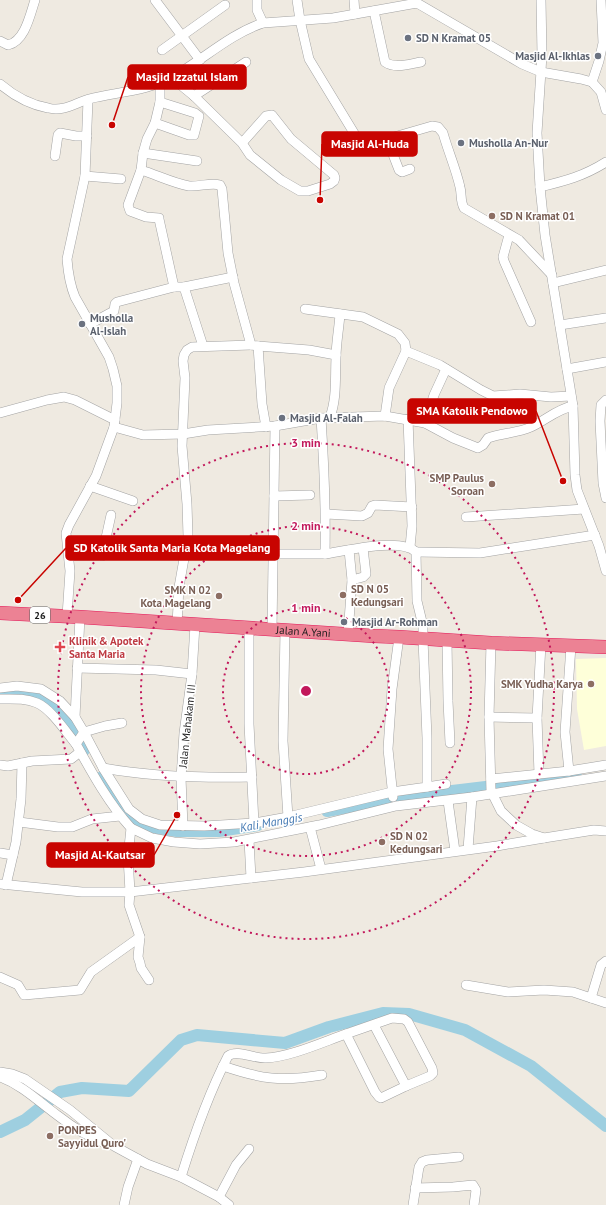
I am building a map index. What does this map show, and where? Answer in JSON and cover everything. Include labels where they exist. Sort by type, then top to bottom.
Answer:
[{"type":"highway","name":"Jalan A.Yani","points":[[0,613],[447,641],[606,647]]},
{"type":"street","points":[[0,41],[8,45],[18,40],[24,30],[36,0]]},
{"type":"street","points":[[155,0],[200,60]]},
{"type":"street","points":[[257,0],[257,10],[263,23]]},
{"type":"street","points":[[297,0],[309,59],[357,138],[364,141],[387,139],[432,126],[438,127],[443,134],[460,188],[461,204],[464,208],[519,240],[552,279]]},
{"type":"street","points":[[354,0],[355,14]]},
{"type":"street","points":[[541,0],[541,72],[538,133],[540,187],[545,235],[573,406],[575,475],[577,490],[595,535],[606,571]]},
{"type":"street","points":[[592,82],[603,43],[601,0]]},
{"type":"street","points":[[0,84],[28,101],[49,109],[64,109],[88,100],[160,83],[172,78],[252,26],[263,23],[333,18],[374,11],[417,1],[522,64],[541,72],[581,78],[592,82],[601,92],[606,108]]},
{"type":"street","points":[[162,50],[225,5]]},
{"type":"street","points":[[374,11],[385,62],[399,66],[421,62]]},
{"type":"street","points":[[194,96],[246,62]]},
{"type":"street","points":[[172,78],[194,96],[242,143],[250,155],[281,180],[300,191],[308,191],[330,184],[334,181],[334,175],[291,139],[272,115],[266,116],[242,143]]},
{"type":"street","points":[[160,83],[160,102],[155,123],[147,139],[143,153],[141,170],[128,205],[130,211],[146,217],[160,219],[174,287]]},
{"type":"street","points":[[67,616],[69,556],[66,533],[96,476],[115,423],[117,403],[117,386],[109,357],[72,290],[67,259],[85,176],[88,100]]},
{"type":"street","points":[[155,123],[189,135],[195,134],[199,116],[198,114],[160,102]]},
{"type":"street","points":[[55,156],[58,135],[60,133],[76,136],[87,136]]},
{"type":"street","points":[[387,139],[399,170],[402,172],[410,169]]},
{"type":"street","points":[[143,153],[197,161]]},
{"type":"street","points":[[540,187],[569,180],[606,162]]},
{"type":"street","points":[[141,170],[188,186],[216,184],[220,185],[222,189],[228,253],[233,277],[254,346],[262,404],[270,426],[274,496],[273,554],[288,817]]},
{"type":"street","points":[[85,176],[121,179]]},
{"type":"street","points":[[509,235],[503,257],[504,261],[531,322]]},
{"type":"street","points":[[552,279],[606,270]]},
{"type":"street","points":[[90,324],[114,311],[115,304],[117,302],[174,287],[184,287],[233,277]]},
{"type":"street","points":[[184,287],[203,346]]},
{"type":"street","points":[[305,309],[363,317],[398,334],[405,343],[406,352],[389,388],[385,416]]},
{"type":"street","points":[[330,417],[335,400],[336,355],[340,314]]},
{"type":"street","points":[[560,325],[606,318]]},
{"type":"street","points":[[177,624],[179,587],[188,536],[182,446],[184,355],[186,350],[192,347],[203,346],[254,346],[309,350],[336,355]]},
{"type":"street","points":[[406,352],[440,365],[493,396],[520,394],[551,397],[571,396]]},
{"type":"street","points":[[567,369],[606,362]]},
{"type":"street","points":[[425,423],[434,394],[446,369]]},
{"type":"street","points":[[0,413],[47,400],[64,397],[75,400],[115,423],[142,435],[183,434],[208,430],[270,426],[330,417],[385,416],[425,423],[453,438],[478,448],[483,445],[488,438],[523,430],[564,408],[573,406]]},
{"type":"street","points":[[606,400],[601,404],[600,421],[603,483],[606,498]]},
{"type":"street","points":[[321,418],[325,469],[325,554]]},
{"type":"street","points":[[408,419],[413,550],[417,601],[423,626],[427,738],[427,787]]},
{"type":"street","points":[[90,486],[133,501]]},
{"type":"street","points":[[274,496],[310,495]]},
{"type":"street","points":[[326,514],[362,516],[368,513],[372,506],[375,505],[412,507]]},
{"type":"street","points":[[466,516],[584,509]]},
{"type":"street","points":[[69,556],[102,556],[111,515]]},
{"type":"street","points":[[273,554],[325,554],[386,545],[413,550],[480,553],[595,535]]},
{"type":"street","points":[[352,580],[363,577],[366,574],[364,548]]},
{"type":"street","points":[[348,634],[352,580],[349,550]]},
{"type":"street","points":[[75,717],[80,617]]},
{"type":"street","name":"Jalan Mahakam III","points":[[183,826],[181,778],[184,733],[192,674],[195,625]]},
{"type":"street","points":[[249,629],[249,724],[254,823]]},
{"type":"street","points":[[396,806],[392,793],[388,749],[392,689],[399,637]]},
{"type":"street","points":[[447,641],[450,743]]},
{"type":"street","points":[[491,643],[489,717],[491,793],[507,818],[532,834],[544,838]]},
{"type":"street","points":[[539,774],[537,718],[541,644]]},
{"type":"street","points":[[569,771],[565,732],[571,646]]},
{"type":"street","points":[[77,668],[156,670],[192,674]]},
{"type":"street","points":[[0,688],[17,686],[40,689],[60,701],[75,717],[103,768],[129,809],[142,819],[160,825],[204,826],[254,823],[288,817],[392,793],[446,784]]},
{"type":"street","points":[[0,699],[26,700],[39,704],[52,714],[78,746],[120,816],[131,828],[152,838],[174,842],[200,844],[249,840],[396,806],[472,798],[491,793],[606,776]]},
{"type":"street","points":[[489,717],[537,718]]},
{"type":"street","points":[[84,732],[122,723]]},
{"type":"street","points":[[0,765],[8,766],[32,761],[71,759],[84,732]]},
{"type":"street","points":[[22,763],[19,822],[13,855],[3,885],[82,892],[130,892],[252,878],[497,846],[594,830],[606,831]]},
{"type":"street","points":[[491,780],[606,765]]},
{"type":"street","points":[[103,768],[181,778],[252,777]]},
{"type":"street","points":[[468,849],[472,798]]},
{"type":"street","points":[[448,800],[455,851]]},
{"type":"street","points":[[19,822],[58,827],[72,827],[92,819],[120,816]]},
{"type":"street","points":[[310,827],[321,869]]},
{"type":"street","points":[[131,828],[128,857],[130,892],[129,905],[140,937],[138,956],[141,968],[149,980]]},
{"type":"street","points":[[249,840],[252,878]]},
{"type":"street","points":[[0,852],[13,855]]},
{"type":"street","points":[[0,977],[18,985],[24,996],[80,990],[91,972],[140,937]]},
{"type":"street","points":[[591,998],[602,965],[606,961]]},
{"type":"street","points":[[466,984],[508,992],[544,990],[573,992],[606,1003]]},
{"type":"street","points":[[181,1177],[208,1096],[228,1056],[233,1053],[265,1058],[279,1056],[385,1020],[392,1018],[404,1019],[408,1022],[433,1072],[430,1076],[385,1097],[379,1097],[375,1092],[346,1034]]},
{"type":"street","points":[[374,1025],[406,1086]]},
{"type":"street","points":[[223,1066],[248,1074],[278,1079],[307,1078],[322,1075]]},
{"type":"street","points":[[0,1072],[12,1074],[25,1079],[32,1089],[58,1116],[86,1134],[114,1146],[138,1160],[169,1174],[181,1177],[220,1197],[229,1205]]},
{"type":"street","points":[[0,1077],[32,1089],[70,1110],[114,1146]]},
{"type":"street","points":[[220,1197],[236,1165],[249,1149]]},
{"type":"street","points":[[413,1205],[419,1167],[424,1160],[459,1157]]},
{"type":"street","points":[[124,1205],[128,1187],[138,1160]]},
{"type":"street","points":[[415,1188],[473,1185],[476,1190],[474,1205]]},
{"type":"shaded area","name":"SMK Yudha Karya","points":[[606,658],[606,746],[584,750],[577,709],[576,659]]},
{"type":"waterway","name":"Kali Manggis","points":[[0,691],[39,693],[51,702],[65,717],[84,750]]},
{"type":"waterway","name":"Kali Manggis","points":[[327,811],[402,797],[576,776]]},
{"type":"waterway","name":"Kali Manggis","points":[[100,778],[126,817],[152,827],[177,831],[219,831],[258,825]]},
{"type":"waterway","points":[[0,1132],[25,1120],[60,1092],[82,1088],[129,1091],[181,1040],[197,1035],[285,1043],[329,1027],[383,1013],[409,1014],[465,1030],[531,1066],[606,1126]]},
{"type":"place","name":"SD N Kramat 05","points":[[408,38]]},
{"type":"place","name":"Masjid Al-Ikhlas","points":[[598,56]]},
{"type":"place","name":"Masjid Izzatul Islam","points":[[112,125]]},
{"type":"place","name":"Musholla An-Nur","points":[[461,143]]},
{"type":"place","name":"Masjid Al-Huda","points":[[320,200]]},
{"type":"place","name":"SD N Kramat 01","points":[[492,216]]},
{"type":"place","name":"Musholla Al-Islah","points":[[82,324]]},
{"type":"place","name":"Masjid Al-Falah","points":[[282,418]]},
{"type":"place","name":"SMA Katolik Pendowo","points":[[563,481]]},
{"type":"place","name":"SMP Paulus Soroan","points":[[492,484]]},
{"type":"place","name":"SD N 05 Kedungsari","points":[[343,595]]},
{"type":"place","name":"SMK N 02 Kota Magelang","points":[[219,596]]},
{"type":"place","name":"SD Katolik Santa Maria Kota Magelang","points":[[18,600]]},
{"type":"place","name":"Masjid Ar-Rohman","points":[[344,622]]},
{"type":"place","name":"Klinik & Apotek Santa Maria","points":[[60,647]]},
{"type":"place","name":"SMK Yudha Karya","points":[[591,684]]},
{"type":"place","name":"Masjid Al-Kautsar","points":[[177,815]]},
{"type":"place","name":"SD N 02 Kedungsari","points":[[382,842]]},
{"type":"place","name":"PONPES Sayyidul Quro'","points":[[50,1136]]}]
